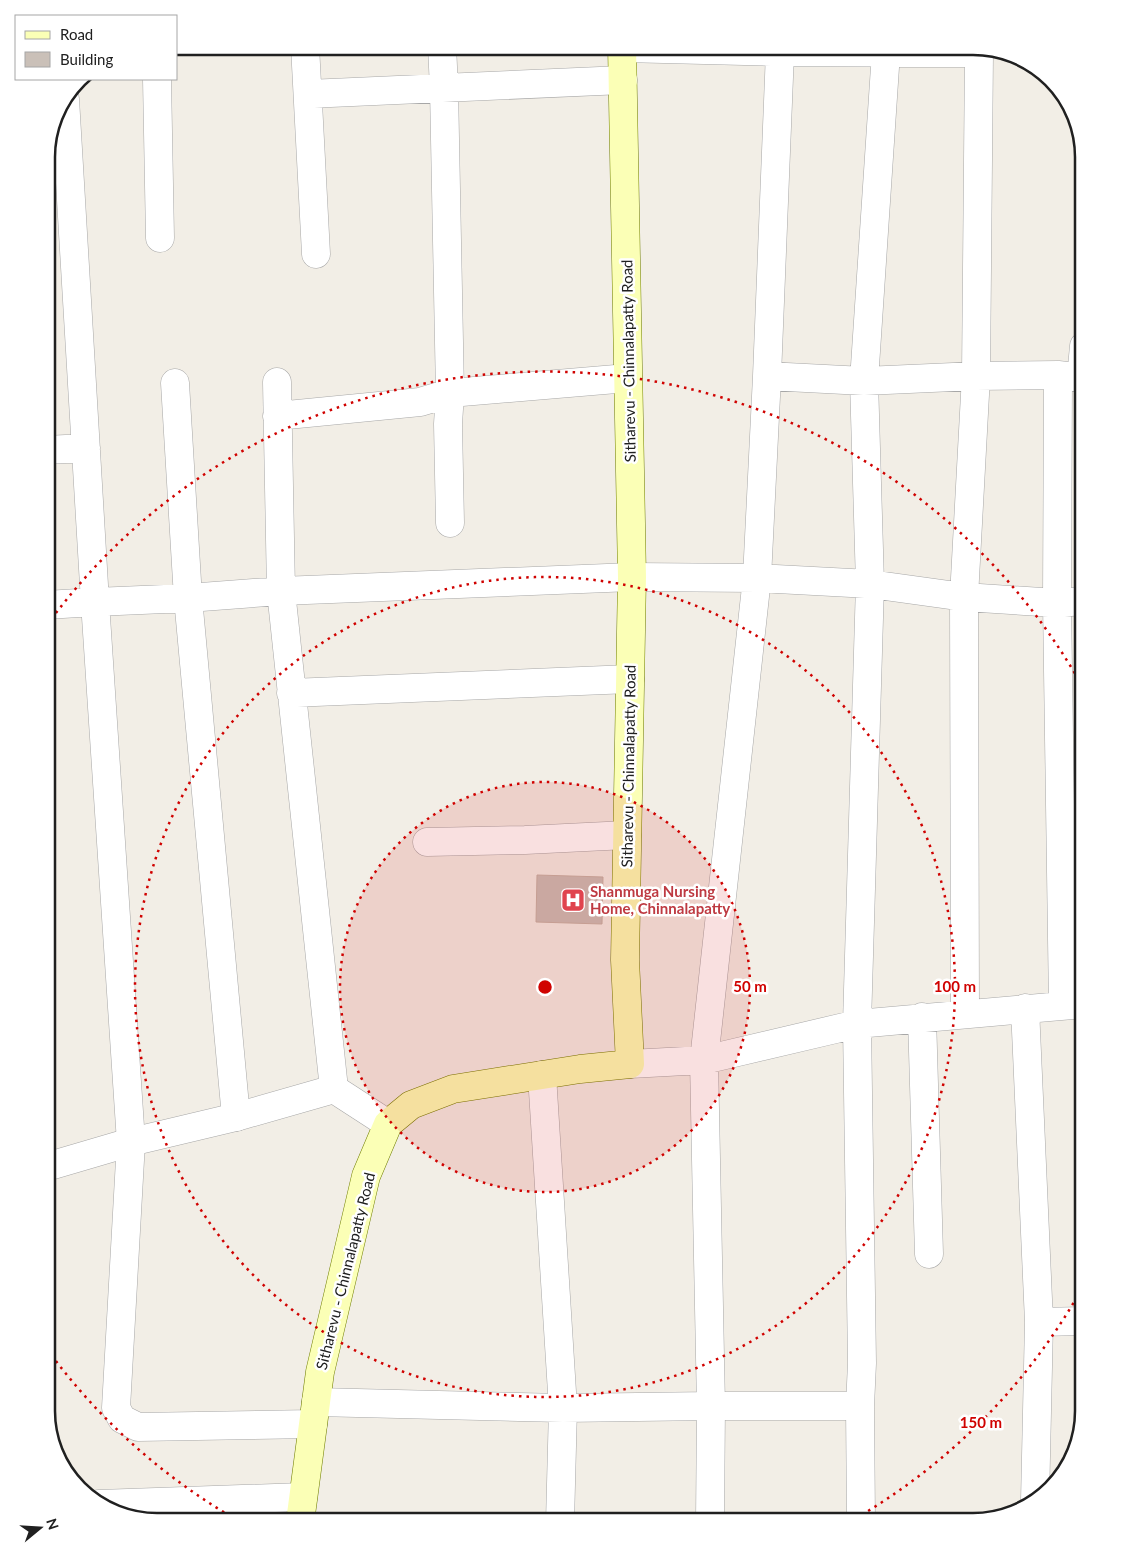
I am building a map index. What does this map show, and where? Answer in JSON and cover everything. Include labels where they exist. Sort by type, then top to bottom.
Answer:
[{"type":"main road","name":"Sitharevu - Chinnalapatty Road","points":[[301,1510],[320,1372],[366,1176],[388,1124],[411,1105],[453,1089],[630,1064],[625,960],[632,577],[622,55]]},
{"type":"street","points":[[306,55],[316,254]]},
{"type":"street","points":[[442,55],[450,393],[448,424],[450,523]]},
{"type":"street","points":[[710,1513],[711,1406],[704,1060],[757,578],[780,55]]},
{"type":"street","points":[[861,1513],[860,1406],[862,1363],[857,1024],[870,584],[864,381],[886,55]]},
{"type":"street","points":[[966,1013],[964,597],[976,376],[979,55]]},
{"type":"street","points":[[157,80],[160,238]]},
{"type":"street","points":[[308,94],[623,80]]},
{"type":"street","points":[[66,112],[95,602],[131,1142],[116,1408],[122,1419],[138,1427],[314,1413],[711,1406],[860,1406]]},
{"type":"street","points":[[630,1064],[704,1060],[857,1024],[1073,1004],[1057,602],[1074,377],[976,376],[864,381],[766,376]]},
{"type":"street","points":[[278,416],[420,402],[450,393],[628,378]]},
{"type":"street","points":[[276,382],[280,591],[334,1089]]},
{"type":"street","points":[[175,383],[188,598],[236,1117]]},
{"type":"street","points":[[55,450],[86,448]]},
{"type":"street","points":[[55,604],[280,591],[632,577],[757,578],[870,584],[964,597],[1075,601]]},
{"type":"street","points":[[291,693],[630,679]]},
{"type":"street","points":[[427,842],[627,835]]},
{"type":"street","points":[[1025,1008],[1039,1322],[1035,1492]]},
{"type":"street","points":[[922,1017],[929,1254]]},
{"type":"street","points":[[542,1075],[563,1408],[560,1513]]},
{"type":"street","points":[[55,1164],[131,1142],[236,1117],[334,1089],[388,1124]]},
{"type":"street","points":[[1039,1322],[1075,1321]]},
{"type":"street","points":[[117,1505],[301,1510]]},
{"type":"building","points":[[537,875],[603,877],[602,924],[536,922]]},
{"type":"place","name":"Shanmuga Nursing Home, Chinnalapatty","points":[[573,900]]}]
